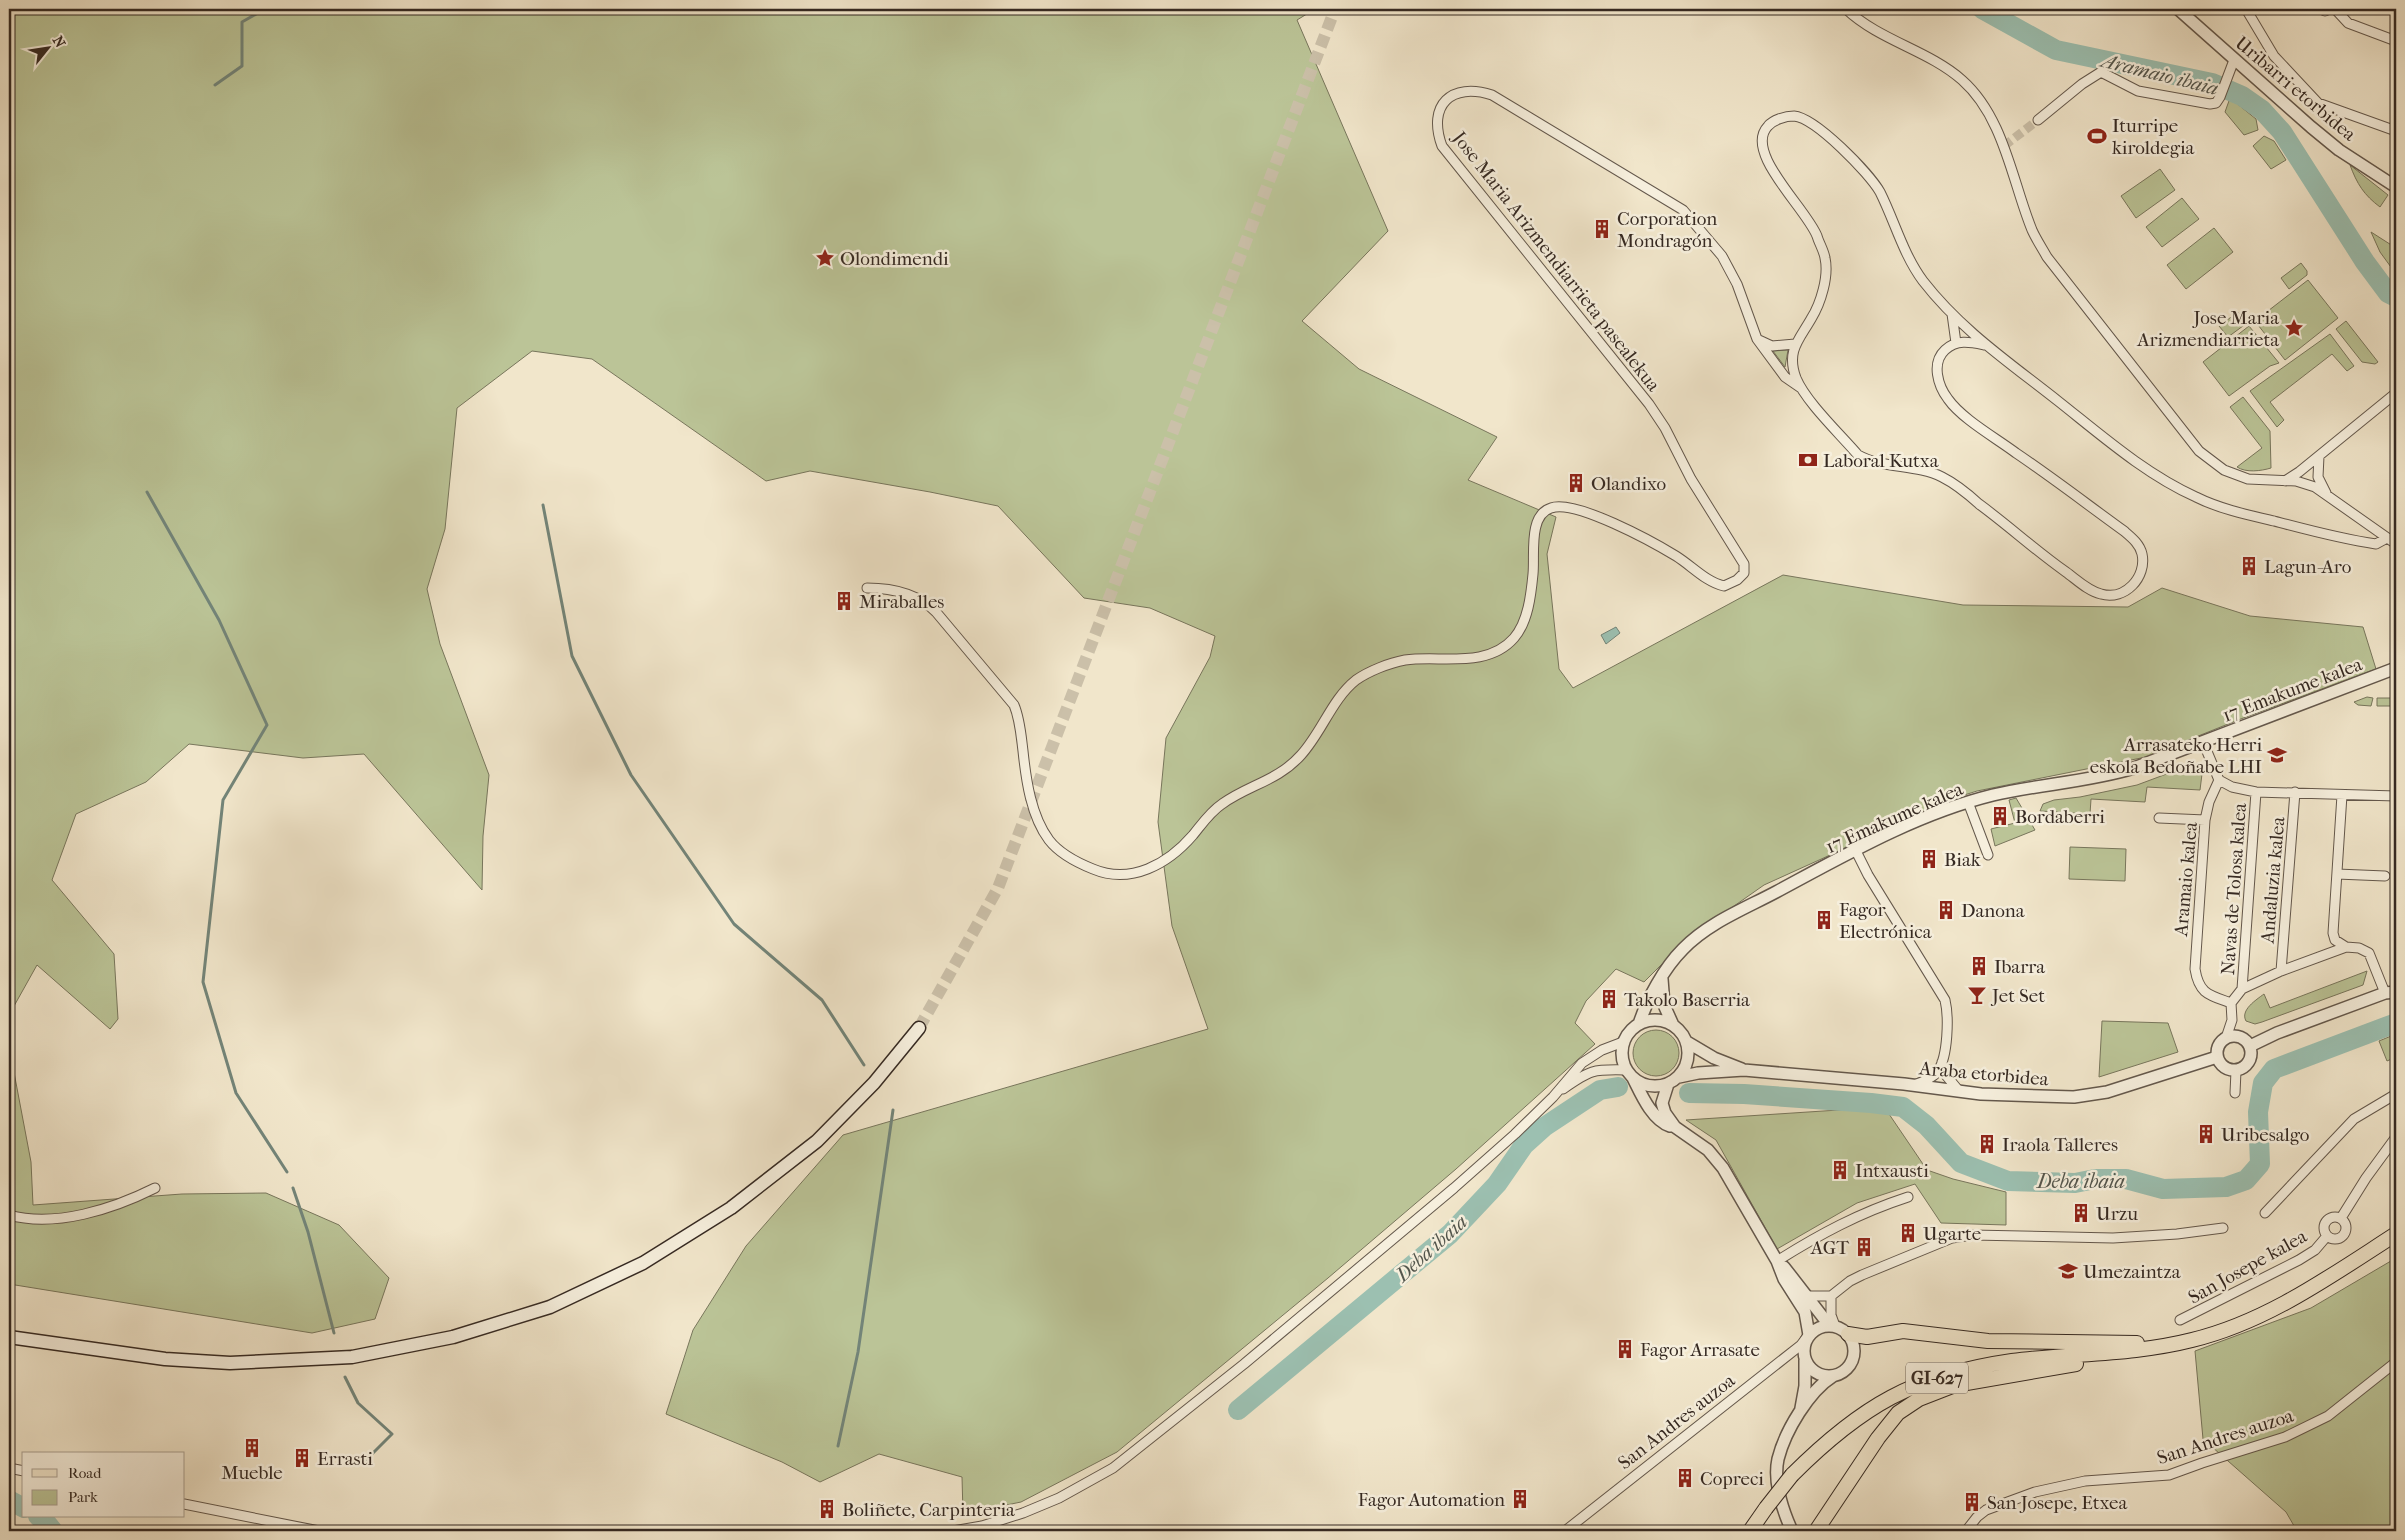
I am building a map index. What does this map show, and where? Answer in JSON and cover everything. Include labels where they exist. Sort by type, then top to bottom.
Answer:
[{"type":"main road","points":[[9,1337],[165,1359],[230,1363],[352,1357],[453,1337],[550,1308],[643,1263],[731,1208],[817,1141],[874,1083],[919,1028]]},
{"type":"main road","name":"GI-627","points":[[1750,1531],[1792,1475],[1826,1441],[1854,1419],[1886,1399],[1917,1384],[1948,1374],[2006,1362],[2110,1353],[2193,1340],[2221,1332],[2274,1308],[2324,1281],[2396,1234]]},
{"type":"main road","points":[[1848,1334],[1867,1337],[1903,1331],[1988,1341],[2056,1343],[2138,1343],[2193,1340]]},
{"type":"main road","points":[[1816,1531],[1878,1438],[1898,1413],[1919,1399],[1956,1384],[2070,1366],[2110,1353]]},
{"type":"street","points":[[1846,9],[1878,33],[1949,69],[1964,82],[1980,101],[2004,146],[2033,231],[2047,257],[2199,451],[2224,470],[2248,479],[2296,481],[2315,487],[2396,544]]},
{"type":"street","name":"Uribarri etorbidea","points":[[2178,9],[2331,144],[2396,187]]},
{"type":"street","points":[[2246,9],[2274,56],[2318,104],[2392,130]]},
{"type":"street","points":[[2320,9],[2325,11],[2330,9]]},
{"type":"street","points":[[2335,9],[2348,23],[2396,42]]},
{"type":"street","points":[[2038,120],[2082,84],[2101,72],[2138,91],[2210,104],[2216,103],[2234,60]]},
{"type":"street","name":"Jose Maria Arizmendiarrieta pasealekua","points":[[868,588],[892,589],[929,605],[1014,705],[1019,722],[1025,774],[1033,806],[1050,840],[1070,857],[1093,869],[1111,875],[1133,874],[1148,869],[1180,849],[1224,802],[1282,773],[1314,741],[1342,693],[1359,678],[1404,660],[1457,659],[1491,653],[1511,641],[1520,630],[1526,616],[1540,515],[1549,508],[1559,506],[1614,523],[1675,556],[1715,584],[1724,586],[1737,580],[1744,573],[1744,564],[1691,478],[1665,428],[1649,404],[1442,146],[1436,129],[1438,115],[1452,95],[1465,90],[1477,90],[1492,95],[1683,210],[1722,256],[1737,284],[1757,340]]},
{"type":"street","points":[[1801,388],[1792,363],[1794,344],[1812,319],[1822,296],[1825,258],[1813,226],[1766,161],[1761,149],[1763,132],[1769,124],[1792,116],[1813,124],[1861,169],[1879,191],[1904,249],[1922,280],[1952,314],[1985,345],[2164,480],[2198,498],[2257,517],[2376,544],[2387,538]]},
{"type":"street","points":[[1952,314],[1956,343]]},
{"type":"street","points":[[1757,340],[1785,377],[1801,388],[1858,455],[1869,461],[1941,477],[1958,487],[2089,589],[2103,595],[2124,593],[2134,585],[2143,568],[2142,554],[2137,542],[1985,431],[1948,400],[1939,384],[1937,366],[1944,351],[1956,343],[1966,342],[1985,345]]},
{"type":"street","points":[[1757,340],[1772,346],[1794,344]]},
{"type":"street","points":[[2285,481],[2319,456],[2396,393]]},
{"type":"street","points":[[2319,456],[2318,477],[2328,495]]},
{"type":"street","name":"17 Emakume kalea","points":[[1639,1024],[1642,1014],[1673,960],[1700,934],[1829,864],[1858,854],[1872,843],[1911,824],[1968,802],[2022,789],[2108,776],[2203,742],[2396,668]]},
{"type":"street","points":[[2203,742],[2218,780],[2232,787],[2256,792],[2396,796]]},
{"type":"street","name":"Aramaio kalea","points":[[2218,780],[2209,802],[2205,820],[2195,957],[2197,982],[2207,994],[2231,1003]]},
{"type":"street","name":"Navas de Tolosa kalea","points":[[2242,989],[2256,792]]},
{"type":"street","name":"Andaluzia kalea","points":[[2280,971],[2295,792]]},
{"type":"street","points":[[2342,795],[2333,933],[2335,940],[2346,947]]},
{"type":"street","points":[[1968,802],[1988,855]]},
{"type":"street","points":[[2159,818],[2205,820]]},
{"type":"street","points":[[1858,854],[1945,1000],[1948,1012],[1948,1027],[1942,1062],[1937,1072],[1914,1086]]},
{"type":"street","points":[[2337,874],[2385,876]]},
{"type":"street","points":[[2226,1038],[2232,1020],[2231,1003],[2242,989],[2280,971],[2346,947],[2359,948],[2369,953],[2391,993],[2277,1033],[2250,1046]]},
{"type":"street","points":[[1552,1097],[1585,1073],[1598,1069],[1630,1074],[1650,1086],[1668,1084],[1679,1077],[1688,1061],[1687,1042],[1673,1025],[1664,1005],[1662,979]]},
{"type":"street","points":[[1673,1025],[1656,1019],[1639,1024],[1627,1035],[1623,1042],[1622,1052],[1630,1074],[1645,1101],[1660,1120],[1667,1125],[1674,1126]]},
{"type":"street","points":[[2231,1036],[2242,1038],[2250,1046],[2252,1051],[2249,1062],[2246,1066],[2236,1071],[2222,1065],[2217,1056],[2218,1046],[2231,1036]]},
{"type":"street","points":[[953,1531],[990,1523],[1059,1498],[1113,1468],[1196,1403],[1454,1188],[1515,1134],[1552,1097],[1582,1063],[1602,1050],[1623,1042]]},
{"type":"street","name":"Araba etorbidea","points":[[1687,1042],[1714,1058],[1744,1070]]},
{"type":"street","name":"Araba etorbidea","points":[[1679,1077],[1698,1073],[1744,1070],[1959,1091],[2040,1097],[2082,1096],[2108,1092],[2217,1056]]},
{"type":"street","points":[[1942,1062],[1944,1073],[1959,1091]]},
{"type":"street","points":[[2235,1093],[2236,1071]]},
{"type":"street","points":[[1668,1084],[1662,1103],[1665,1112],[1674,1126],[1708,1150],[1723,1168],[1777,1261],[1784,1279],[1806,1312],[1808,1336],[1804,1344],[1805,1386],[1800,1412]]},
{"type":"street","points":[[2265,1213],[2354,1119],[2396,1094]]},
{"type":"street","name":"San Josepe kalea","points":[[2341,1218],[2366,1178],[2396,1137]]},
{"type":"street","points":[[9,1214],[23,1219],[69,1216],[130,1201],[155,1188]]},
{"type":"street","points":[[1777,1261],[1822,1232],[1872,1209],[1908,1197]]},
{"type":"street","name":"San Josepe kalea","points":[[2330,1218],[2341,1218],[2346,1228],[2344,1235],[2338,1239],[2327,1236],[2324,1230],[2325,1223],[2330,1218]]},
{"type":"street","points":[[1807,1296],[1831,1296],[1850,1281],[1952,1238],[1979,1234],[2113,1238],[2177,1234],[2223,1228]]},
{"type":"street","name":"San Josepe kalea","points":[[2180,1320],[2299,1260],[2315,1250],[2327,1236]]},
{"type":"street","points":[[1777,1261],[1786,1269],[1832,1326],[1848,1334],[1854,1351],[1853,1360],[1848,1367],[1816,1389],[1800,1412],[1778,1460],[1777,1478],[1784,1514],[1792,1531]]},
{"type":"street","points":[[1831,1296],[1832,1326]]},
{"type":"street","name":"San Andres auzoa","points":[[1565,1531],[1801,1345],[1819,1327],[1832,1326]]},
{"type":"street","points":[[1805,1360],[1816,1373],[1833,1376]]},
{"type":"street","name":"San Andres auzoa","points":[[1966,1531],[1977,1517],[1991,1507],[2035,1492],[2085,1481],[2169,1475],[2285,1437],[2328,1416],[2396,1362]]},
{"type":"street","points":[[9,1468],[22,1471]]},
{"type":"street","points":[[185,1504],[319,1531]]},
{"type":"green space","points":[[9,9],[1315,9],[1297,20],[1388,231],[1302,321],[1359,369],[1497,437],[1468,480],[1556,517],[1547,554],[1559,669],[1573,688],[1783,575],[1963,605],[2128,607],[2162,588],[2250,616],[2363,627],[2376,669],[2238,720],[2146,757],[1977,791],[1958,797],[1764,885],[1687,939],[1644,982],[1616,969],[1586,1001],[1575,1023],[1595,1044],[1456,1169],[1328,1278],[1117,1452],[1021,1502],[963,1514],[962,1477],[879,1454],[820,1482],[782,1462],[666,1414],[693,1330],[746,1246],[843,1135],[1208,1029],[1172,926],[1158,822],[1166,738],[1210,657],[1215,636],[1150,608],[1084,598],[998,506],[810,471],[766,481],[592,359],[532,351],[457,408],[445,529],[427,589],[440,644],[489,775],[483,836],[482,890],[364,754],[303,758],[189,744],[146,782],[76,814],[52,880],[114,954],[118,1019],[110,1029],[37,965],[9,1015]]},
{"type":"green space","points":[[2230,98],[2256,119],[2258,130],[2244,135],[2225,112]]},
{"type":"green space","points":[[2264,136],[2274,141],[2286,160],[2271,169],[2253,146]]},
{"type":"green space","points":[[2350,165],[2388,195],[2380,207],[2362,189]]},
{"type":"green space","points":[[2160,169],[2175,190],[2136,218],[2121,196]]},
{"type":"green space","points":[[2182,198],[2199,219],[2162,247],[2146,227]]},
{"type":"green space","points":[[2214,228],[2233,252],[2186,289],[2167,265]]},
{"type":"green space","points":[[2371,232],[2396,248],[2396,274],[2380,252]]},
{"type":"green space","points":[[2301,263],[2307,271],[2307,275],[2289,289],[2281,278]]},
{"type":"green space","points":[[2308,280],[2338,318],[2285,360],[2255,321]]},
{"type":"green space","points":[[2238,312],[2247,323],[2228,337],[2219,326]]},
{"type":"green space","points":[[2346,321],[2378,362],[2375,364],[2362,362],[2336,329]]},
{"type":"green space","points":[[2249,326],[2279,363],[2270,366],[2229,396],[2203,362]]},
{"type":"green space","points":[[2330,334],[2354,366],[2347,371],[2332,354],[2270,402],[2284,420],[2277,427],[2250,391]]},
{"type":"green space","points":[[1788,350],[1785,367],[1773,351]]},
{"type":"green space","points":[[2243,397],[2270,431],[2271,468],[2249,471],[2237,467],[2262,448],[2230,407]]},
{"type":"green space","points":[[2367,697],[2373,698],[2371,706],[2358,705],[2354,702]]},
{"type":"green space","points":[[2377,698],[2396,698],[2396,706],[2377,706]]},
{"type":"green space","points":[[2188,766],[2200,769],[2202,774],[2200,790],[2147,787],[2145,802],[2091,799],[2090,814],[2040,811],[2043,804],[2054,800],[2080,797],[2137,785]]},
{"type":"green space","points":[[2016,798],[2035,830],[1995,846],[1991,829],[2015,823],[2009,800]]},
{"type":"green space","points":[[2070,847],[2126,849],[2125,881],[2069,879]]},
{"type":"green space","points":[[2367,971],[2363,985],[2262,1022],[2255,1024],[2246,1021],[2245,1013],[2247,1009],[2264,994],[2270,1008]]},
{"type":"green space","points":[[2102,1021],[2168,1023],[2178,1052],[2099,1077]]},
{"type":"green space","points":[[1661,1030],[1673,1036],[1678,1044],[1678,1062],[1673,1070],[1665,1075],[1651,1076],[1639,1070],[1634,1062],[1633,1048],[1639,1036],[1647,1031]]},
{"type":"green space","points":[[2396,1034],[2396,1057],[2387,1061],[2379,1041]]},
{"type":"green space","points":[[9,1046],[31,1162],[33,1205],[182,1194],[266,1193],[339,1225],[389,1278],[375,1319],[312,1333],[9,1284]]},
{"type":"green space","points":[[1854,1109],[1889,1114],[1927,1170],[1953,1179],[2006,1192],[2006,1225],[1941,1223],[1915,1184],[1857,1203],[1777,1249],[1716,1140],[1686,1120]]},
{"type":"green space","points":[[2396,1258],[2396,1531],[2297,1531],[2286,1512],[2203,1439],[2195,1351],[2311,1308]]},
{"type":"shaded area","points":[[1616,627],[1620,633],[1606,644],[1601,635]]},
{"type":"waterway","points":[[215,85],[242,66],[242,22],[265,9]]},
{"type":"waterway","name":"Aramaio ibaia","points":[[1982,9],[2056,50],[2212,83],[2242,96],[2262,110],[2282,132],[2365,262],[2388,293],[2396,297]]},
{"type":"waterway","points":[[147,492],[219,620],[267,725],[223,800],[203,982],[236,1093],[287,1172]]},
{"type":"waterway","points":[[543,505],[572,656],[631,775],[734,924],[822,1000],[864,1065]]},
{"type":"waterway","name":"Deba ibaia","points":[[1689,1093],[1744,1094],[1903,1107],[1926,1125],[1961,1163],[2008,1181],[2075,1183],[2095,1179],[2126,1179],[2163,1189],[2226,1187],[2246,1180],[2260,1164],[2258,1112],[2263,1083],[2274,1069],[2396,1023]]},
{"type":"waterway","name":"Deba ibaia","points":[[1238,1410],[1450,1234],[1497,1184],[1524,1145],[1544,1127],[1600,1090],[1618,1087]]},
{"type":"waterway","points":[[838,1446],[858,1352],[893,1110]]},
{"type":"waterway","points":[[293,1188],[308,1232],[334,1333]]},
{"type":"waterway","points":[[345,1377],[358,1403],[392,1434],[362,1464]]},
{"type":"waterway","points":[[9,1500],[22,1507]]},
{"type":"waterway","points":[[41,1518],[53,1531]]},
{"type":"tunnel","points":[[919,1028],[998,888],[1335,9]]},
{"type":"tunnel","points":[[2004,146],[2038,120]]},
{"type":"place","name":"Iturripe kiroldegia","points":[[2097,136]]},
{"type":"place","name":"Corporation Mondragón","points":[[1602,229]]},
{"type":"place","name":"Olondimendi","points":[[825,258]]},
{"type":"place","name":"Jose Maria Arizmendiarrieta","points":[[2294,328]]},
{"type":"place","name":"Laboral Kutxa","points":[[1808,460]]},
{"type":"place","name":"Olandixo","points":[[1576,483]]},
{"type":"place","name":"Lagun-Aro","points":[[2249,566]]},
{"type":"place","name":"Miraballes","points":[[844,601]]},
{"type":"place","name":"Arrasateko Herri eskola Bedoñabe LHI","points":[[2277,755]]},
{"type":"place","name":"Bordaberri","points":[[2000,816]]},
{"type":"place","name":"Biak","points":[[1929,859]]},
{"type":"place","name":"Danona","points":[[1946,910]]},
{"type":"place","name":"Fagor Electrónica","points":[[1824,920]]},
{"type":"place","name":"Ibarra","points":[[1979,966]]},
{"type":"place","name":"Jet Set","points":[[1977,995]]},
{"type":"place","name":"Takolo Baserria","points":[[1609,999]]},
{"type":"place","name":"Uribesalgo","points":[[2206,1134]]},
{"type":"place","name":"Iraola Talleres","points":[[1987,1144]]},
{"type":"place","name":"Intxausti","points":[[1840,1170]]},
{"type":"place","name":"Urzu","points":[[2081,1213]]},
{"type":"place","name":"Ugarte","points":[[1908,1233]]},
{"type":"place","name":"AGT","points":[[1864,1247]]},
{"type":"place","name":"Umezaintza","points":[[2068,1271]]},
{"type":"place","name":"Fagor Arrasate","points":[[1625,1349]]},
{"type":"place","name":"Mueble","points":[[252,1448]]},
{"type":"place","name":"Errasti","points":[[302,1458]]},
{"type":"place","name":"Copreci","points":[[1685,1478]]},
{"type":"place","name":"Fagor Automation","points":[[1520,1499]]},
{"type":"place","name":"San Josepe, Etxea","points":[[1972,1502]]},
{"type":"place","name":"Boliñete, Carpinteria","points":[[827,1509]]}]
